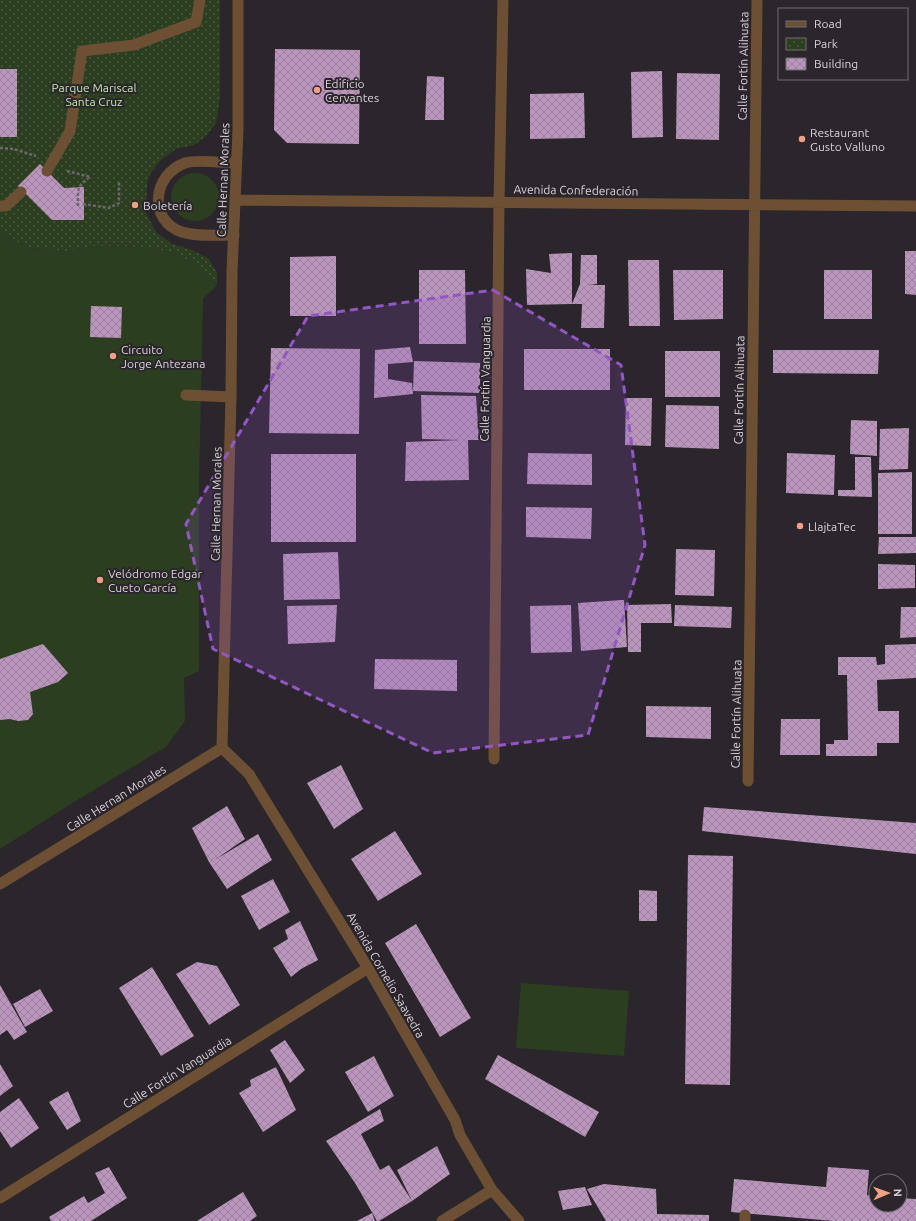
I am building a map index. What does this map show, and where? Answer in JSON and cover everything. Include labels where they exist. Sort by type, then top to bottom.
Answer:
[{"type":"street","points":[[47,172],[70,130],[82,51],[134,45],[196,22],[200,0]]},
{"type":"street","name":"Calle Hernan Morales","points":[[0,884],[222,748],[231,397],[238,0]]},
{"type":"street","name":"Calle Fortín Vanguardia","points":[[494,758],[499,202],[503,0]]},
{"type":"street","name":"Calle Fortín Alihuata","points":[[748,781],[757,0]]},
{"type":"street","points":[[234,235],[194,235],[182,232],[171,225],[163,215],[158,203],[159,190],[164,178],[174,169],[186,163],[236,163]]},
{"type":"street","points":[[0,206],[6,206],[21,192]]},
{"type":"street","name":"Avenida Confederación","points":[[235,200],[916,206]]},
{"type":"street","points":[[186,395],[231,397]]},
{"type":"street","name":"Avenida Cornelio Saavedra","points":[[222,748],[249,774],[368,968],[455,1120],[460,1135],[492,1190],[519,1221]]},
{"type":"street","name":"Calle Fortín Vanguardia","points":[[0,1198],[368,968]]},
{"type":"street","points":[[442,1221],[492,1190]]},
{"type":"path","points":[[78,206],[77,193],[81,183],[90,176]]},
{"type":"path","points":[[83,204],[108,208],[119,203],[119,181]]},
{"type":"highlighted area","points":[[493,290],[621,365],[645,545],[588,735],[433,753],[213,649],[186,524],[308,316]]},
{"type":"green space","name":"Parque Mariscal Santa Cruz","points":[[0,0],[220,0],[220,98],[216,123],[206,136],[194,145],[176,149],[161,160],[150,174],[147,185],[146,213],[156,232],[172,244],[190,249],[208,258],[217,272],[217,285],[196,265],[178,254],[149,247],[93,246],[68,251],[28,248],[0,232]]},
{"type":"green space","points":[[195,173],[204,175],[212,180],[217,188],[219,197],[217,206],[212,214],[204,219],[195,221],[186,219],[178,214],[173,206],[171,197],[173,188],[178,180],[186,175]]},
{"type":"green space","name":"Velódromo Edgar Cueto García","points":[[0,232],[28,248],[68,251],[93,246],[149,247],[178,254],[196,265],[217,285],[203,299],[199,483],[199,671],[184,678],[185,721],[166,747],[82,797],[0,849]]},
{"type":"green space","points":[[521,983],[629,991],[624,1056],[516,1048]]},
{"type":"building","name":"Edificio Cervantes","points":[[275,49],[360,50],[359,144],[287,143],[274,130]]},
{"type":"building","points":[[0,69],[17,69],[17,137],[0,137]]},
{"type":"building","points":[[662,71],[663,137],[632,138],[631,72]]},
{"type":"building","points":[[677,73],[720,74],[719,140],[676,139]]},
{"type":"building","points":[[427,76],[444,77],[444,120],[425,120]]},
{"type":"building","points":[[584,93],[585,138],[530,139],[530,94]]},
{"type":"building","points":[[40,164],[64,188],[84,187],[84,220],[52,220],[18,186]]},
{"type":"building","points":[[905,251],[916,251],[916,295],[905,294]]},
{"type":"building","points":[[572,253],[572,304],[527,305],[526,269],[551,273],[549,254]]},
{"type":"building","points":[[581,255],[597,255],[597,284],[588,285],[605,285],[604,328],[581,328],[582,304],[572,304],[580,284]]},
{"type":"building","points":[[336,256],[336,316],[290,316],[290,257]]},
{"type":"building","points":[[628,260],[659,260],[660,326],[629,326]]},
{"type":"building","points":[[419,270],[465,270],[466,344],[419,344]]},
{"type":"building","points":[[673,270],[723,270],[723,319],[674,320]]},
{"type":"building","points":[[824,270],[872,270],[872,319],[824,319]]},
{"type":"building","points":[[91,306],[122,307],[121,338],[90,337]]},
{"type":"building","points":[[410,347],[413,362],[388,364],[388,379],[412,383],[413,394],[374,398],[375,350]]},
{"type":"building","points":[[271,348],[360,349],[359,434],[269,433]]},
{"type":"building","points":[[524,349],[610,349],[610,390],[524,390]]},
{"type":"building","points":[[773,350],[879,350],[878,374],[773,373]]},
{"type":"building","points":[[665,351],[720,351],[720,397],[665,397]]},
{"type":"building","points":[[414,361],[480,363],[480,393],[413,391]]},
{"type":"building","points":[[421,395],[476,396],[479,440],[468,440],[469,480],[405,481],[406,442],[461,440],[422,439]]},
{"type":"building","points":[[626,398],[652,398],[651,446],[625,445]]},
{"type":"building","points":[[666,405],[719,406],[719,449],[665,447]]},
{"type":"building","points":[[851,420],[877,421],[877,456],[850,454]]},
{"type":"building","points":[[909,428],[908,469],[879,470],[880,429]]},
{"type":"building","points":[[528,453],[592,454],[592,485],[527,484]]},
{"type":"building","points":[[787,453],[835,455],[834,495],[786,493]]},
{"type":"building","points":[[271,454],[356,454],[356,542],[271,542]]},
{"type":"building","points":[[855,457],[871,457],[872,497],[838,496],[838,490],[855,490]]},
{"type":"building","points":[[912,472],[912,534],[878,534],[878,473]]},
{"type":"building","points":[[526,507],[592,508],[591,539],[526,537]]},
{"type":"building","points":[[879,537],[916,537],[916,553],[878,554]]},
{"type":"building","points":[[676,549],[715,550],[714,596],[675,595]]},
{"type":"building","points":[[338,552],[340,599],[284,600],[283,554]]},
{"type":"building","points":[[878,564],[915,565],[915,588],[878,589]]},
{"type":"building","points":[[624,600],[627,647],[581,651],[578,603]]},
{"type":"building","points":[[671,604],[672,623],[641,623],[641,652],[628,652],[627,605]]},
{"type":"building","points":[[337,605],[335,642],[288,644],[287,606]]},
{"type":"building","points":[[571,605],[572,652],[531,653],[530,606]]},
{"type":"building","points":[[675,605],[732,607],[731,628],[674,626]]},
{"type":"building","points":[[901,607],[916,607],[916,637],[900,638]]},
{"type":"building","points":[[43,644],[68,673],[58,682],[30,692],[33,714],[28,720],[0,720],[0,659]]},
{"type":"building","points":[[916,644],[916,678],[877,680],[878,711],[899,711],[899,743],[877,743],[877,756],[826,756],[826,744],[834,744],[834,740],[848,740],[847,675],[838,675],[838,657],[876,657],[877,665],[885,664],[885,645]]},
{"type":"building","points":[[375,659],[457,660],[457,691],[374,689]]},
{"type":"building","points":[[646,706],[711,707],[711,739],[646,737]]},
{"type":"building","points":[[781,719],[820,719],[820,755],[780,755]]},
{"type":"building","points":[[341,765],[363,809],[334,829],[307,783]]},
{"type":"building","points":[[227,806],[245,839],[216,859],[258,834],[272,860],[227,889],[209,862],[192,828]]},
{"type":"building","points":[[704,807],[916,823],[916,854],[702,831]]},
{"type":"building","points":[[395,831],[422,874],[378,901],[351,859]]},
{"type":"building","points":[[688,855],[733,856],[730,1085],[685,1084]]},
{"type":"building","points":[[273,879],[290,912],[259,930],[241,896]]},
{"type":"building","points":[[639,890],[657,891],[657,921],[639,921]]},
{"type":"building","points":[[300,921],[318,960],[301,969],[291,977],[273,948],[288,939],[285,930]]},
{"type":"building","points":[[416,924],[471,1018],[440,1037],[385,943]]},
{"type":"building","points":[[197,962],[217,966],[240,1005],[209,1025],[176,974]]},
{"type":"building","points":[[152,967],[194,1036],[161,1056],[119,988]]},
{"type":"building","points":[[0,985],[27,1032],[14,1040],[7,1030],[0,1035]]},
{"type":"building","points":[[40,989],[53,1011],[25,1027],[13,1004]]},
{"type":"building","points":[[285,1040],[305,1070],[290,1083],[270,1050]]},
{"type":"building","points":[[498,1055],[599,1112],[585,1137],[485,1079]]},
{"type":"building","points":[[374,1056],[394,1096],[368,1112],[345,1072]]},
{"type":"building","points":[[0,1064],[13,1086],[0,1096]]},
{"type":"building","points":[[276,1067],[296,1110],[263,1132],[239,1093],[251,1086],[250,1080]]},
{"type":"building","points":[[68,1091],[81,1121],[67,1130],[49,1102]]},
{"type":"building","points":[[19,1098],[39,1128],[11,1148],[0,1131],[0,1112]]},
{"type":"building","points":[[380,1109],[384,1121],[361,1134],[380,1170],[389,1165],[412,1201],[377,1221],[355,1183],[326,1141]]},
{"type":"building","points":[[437,1146],[450,1174],[412,1201],[397,1170]]},
{"type":"building","points":[[109,1167],[127,1198],[91,1221],[51,1221],[49,1217],[84,1196],[88,1203],[105,1193],[95,1173]]},
{"type":"building","points":[[828,1167],[869,1170],[867,1195],[868,1213],[908,1213],[908,1198],[916,1199],[916,1221],[833,1221],[731,1212],[734,1179],[826,1187]]},
{"type":"building","points":[[604,1184],[656,1189],[657,1214],[709,1215],[709,1221],[606,1221],[587,1189]]},
{"type":"building","points":[[585,1187],[592,1205],[563,1210],[558,1191]]},
{"type":"building","points":[[243,1192],[257,1216],[250,1221],[197,1221]]},
{"type":"building","points":[[372,1213],[375,1221],[357,1221]]},
{"type":"place","name":"Edificio Cervantes","points":[[317,90]]},
{"type":"place","name":"Restaurant Gusto Valluno","points":[[802,139]]},
{"type":"place","name":"Boletería","points":[[135,205]]},
{"type":"place","name":"Circuito Jorge Antezana","points":[[113,356]]},
{"type":"place","name":"LlajtaTec","points":[[800,526]]},
{"type":"place","name":"Velódromo Edgar Cueto García","points":[[100,580]]}]
